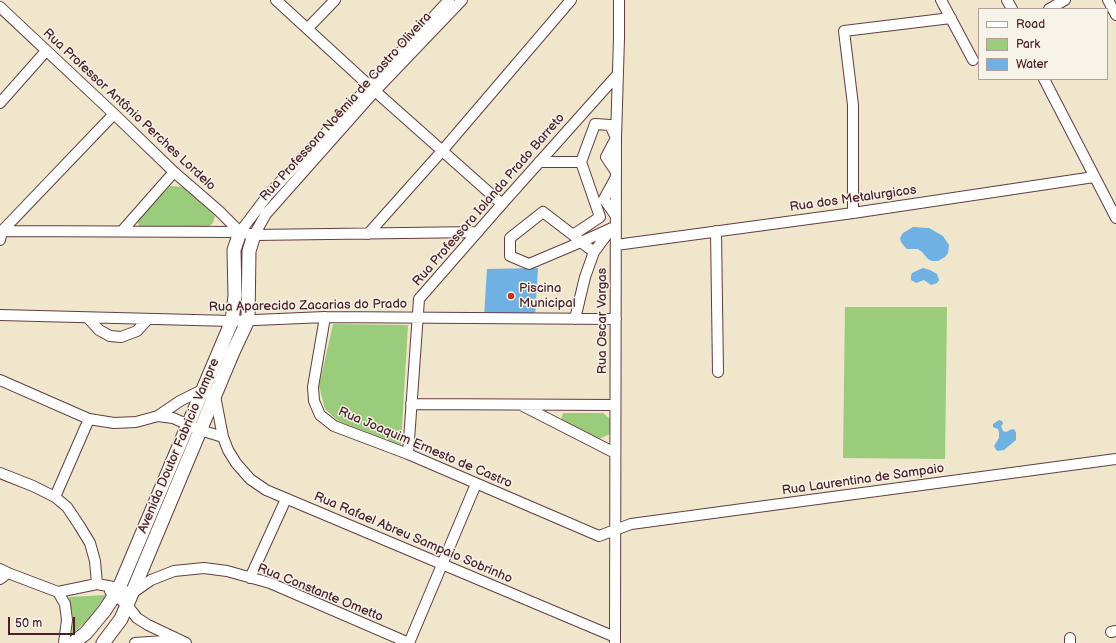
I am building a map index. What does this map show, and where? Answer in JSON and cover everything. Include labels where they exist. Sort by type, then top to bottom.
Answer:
[{"type":"main road","name":"Avenida Doutor Fabricio Vampre","points":[[73,643],[86,634],[105,610],[109,588],[187,425],[232,321],[235,296],[234,250],[240,232]]},
{"type":"main road","name":"Avenida Doutor Fabricio Vampre","points":[[103,643],[121,619],[248,320],[249,251],[254,235]]},
{"type":"street","points":[[276,0],[308,28],[372,89],[502,204]]},
{"type":"street","points":[[308,28],[335,0]]},
{"type":"street","name":"Rua Professora Noêmia de Castro Oliveira","points":[[254,235],[266,214],[449,0]]},
{"type":"street","name":"Rua Professora Noêmia de Castro Oliveira","points":[[240,232],[268,195],[462,0]]},
{"type":"street","points":[[368,234],[442,151],[571,0]]},
{"type":"street","name":"Rua Oscar Vargas","points":[[615,640],[616,245],[614,222],[619,0]]},
{"type":"street","points":[[942,0],[973,60]]},
{"type":"street","points":[[1051,8],[1065,0]]},
{"type":"street","points":[[1108,0],[1116,15]]},
{"type":"street","name":"Rua Professor Antônio Perches Lordelo","points":[[0,7],[174,172],[220,212],[240,232]]},
{"type":"street","points":[[854,213],[853,106],[844,31],[951,18]]},
{"type":"street","points":[[0,103],[46,51]]},
{"type":"street","name":"Rua Professora Iolanda Prado Barreto","points":[[408,454],[419,299],[618,74]]},
{"type":"street","points":[[1045,80],[1116,218]]},
{"type":"street","points":[[1,234],[114,114]]},
{"type":"street","points":[[577,239],[600,217],[581,162],[595,124],[610,125],[616,138]]},
{"type":"street","points":[[539,162],[581,162]]},
{"type":"street","points":[[122,232],[174,172]]},
{"type":"street","name":"Rua dos Metalurgicos","points":[[616,245],[854,213],[1094,177]]},
{"type":"street","points":[[594,252],[577,239],[543,212],[510,238],[510,256],[529,264],[577,239],[614,222]]},
{"type":"street","points":[[575,319],[585,277],[594,252],[614,222]]},
{"type":"street","points":[[716,231],[718,372]]},
{"type":"street","points":[[1,234],[240,232],[254,235],[478,232]]},
{"type":"street","name":"Rua Aparecido Zacarias do Prado","points":[[0,315],[232,321],[325,317],[616,319]]},
{"type":"street","name":"Rua Joaquim Ernesto de Castro","points":[[325,317],[313,387],[314,401],[320,415],[334,426],[408,454],[599,536],[615,530]]},
{"type":"street","points":[[88,318],[99,330],[110,336],[121,337],[137,331],[148,319]]},
{"type":"street","points":[[0,380],[89,419],[114,423],[136,422],[158,416],[180,401],[202,390],[215,396]]},
{"type":"street","name":"Rua Rafael Abreu Sampaio Sobrinho","points":[[215,396],[223,437],[228,450],[236,463],[250,479],[266,490],[442,564],[615,640]]},
{"type":"street","points":[[411,404],[615,405]]},
{"type":"street","points":[[522,405],[615,453]]},
{"type":"street","points":[[158,416],[173,418],[200,430],[223,437]]},
{"type":"street","points":[[55,497],[89,419]]},
{"type":"street","name":"Rua Laurentina de Sampaio","points":[[615,530],[631,524],[1116,459]]},
{"type":"street","points":[[0,473],[33,486],[55,497],[67,507],[90,543],[95,561],[109,588],[129,600],[138,618],[183,642]]},
{"type":"street","points":[[409,643],[476,484]]},
{"type":"street","points":[[250,578],[286,499]]},
{"type":"street","name":"Rua Constante Ometto","points":[[129,600],[151,580],[174,571],[204,568],[227,571],[270,583],[409,643]]},
{"type":"street","points":[[3,574],[58,592],[109,588]]},
{"type":"street","points":[[58,592],[65,604],[67,620],[64,643]]},
{"type":"street","points":[[135,643],[183,642]]},
{"type":"green space","points":[[170,186],[186,187],[215,216],[213,223],[207,228],[139,226],[137,220]]},
{"type":"green space","points":[[845,307],[947,307],[945,459],[843,458]]},
{"type":"green space","points":[[333,324],[408,325],[401,445],[338,421],[325,409],[319,386]]},
{"type":"green space","points":[[563,413],[603,413],[610,419],[610,434],[599,439],[561,420]]},
{"type":"green space","points":[[106,595],[89,619],[72,634],[73,617],[69,597]]},
{"type":"water","points":[[913,227],[929,228],[943,236],[949,245],[948,253],[945,257],[938,261],[932,261],[918,249],[907,249],[901,242],[900,238],[903,233]]},
{"type":"water","name":"Piscina Municipal","points":[[538,268],[535,317],[484,317],[487,269]]},
{"type":"water","points":[[923,268],[937,274],[939,280],[937,283],[931,285],[924,280],[916,283],[911,280],[912,273]]},
{"type":"water","points":[[999,420],[1002,421],[1003,424],[1001,426],[1003,431],[1006,432],[1012,429],[1015,430],[1016,440],[1004,450],[997,451],[994,446],[999,438],[999,432],[998,429],[993,427],[993,424]]},
{"type":"place","name":"Piscina Municipal","points":[[511,296]]}]
